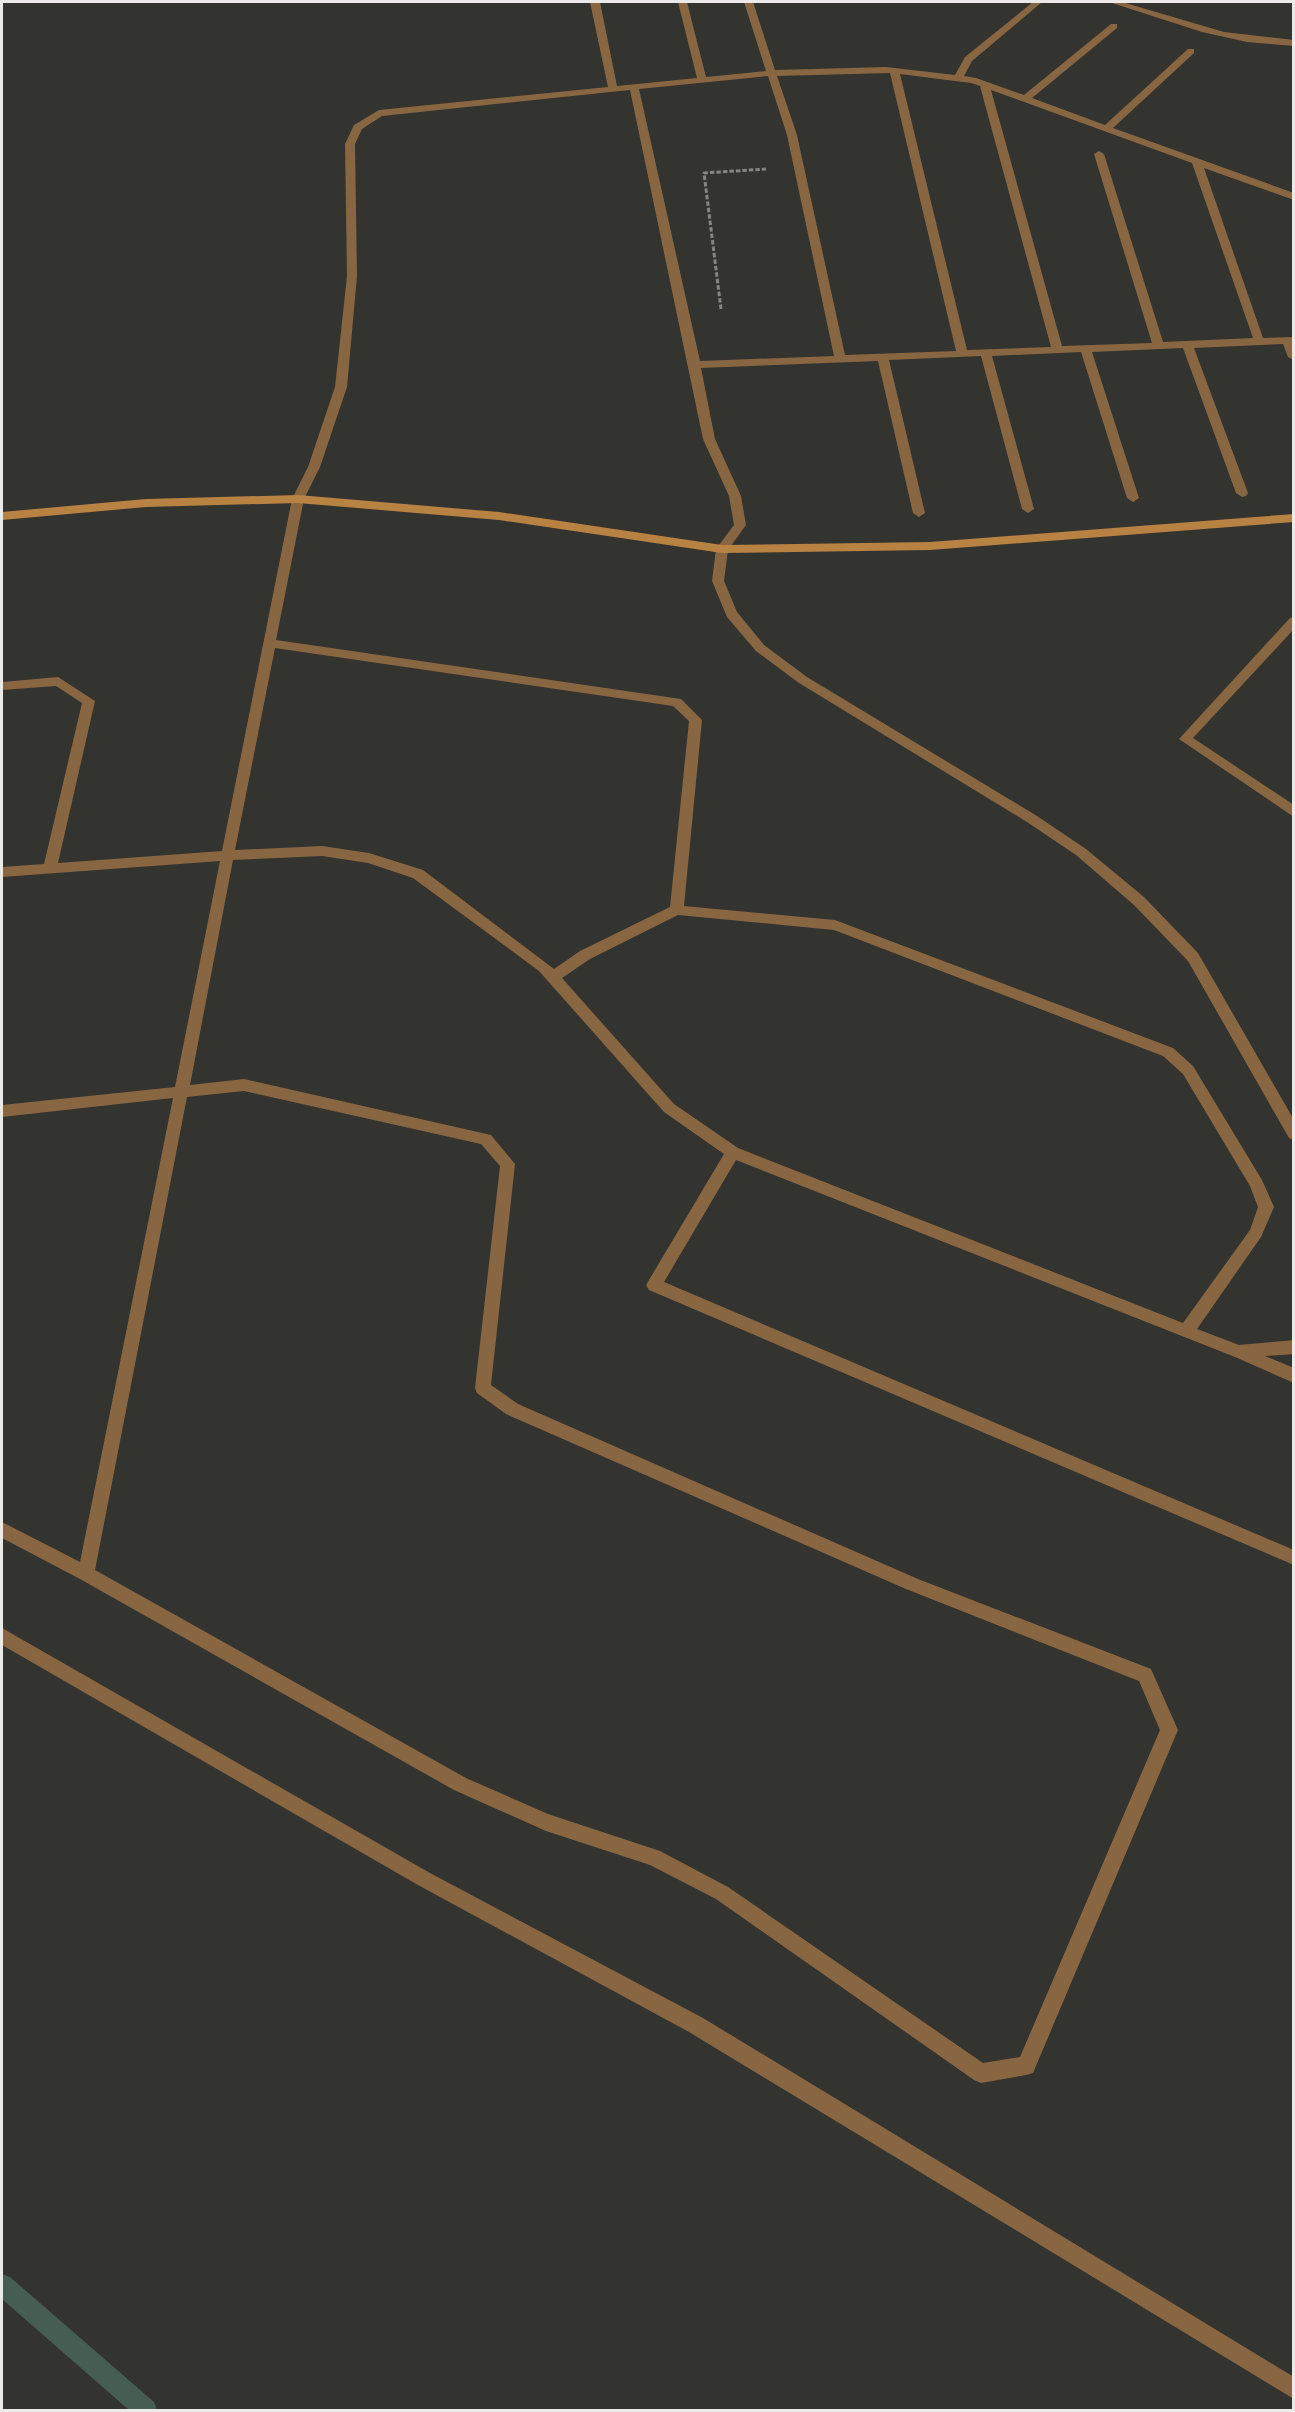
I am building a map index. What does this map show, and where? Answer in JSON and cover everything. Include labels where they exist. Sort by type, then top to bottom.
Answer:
[{"type":"street","points":[[595,2],[613,89]]},
{"type":"street","points":[[682,2],[702,80]]},
{"type":"street","points":[[748,2],[792,135],[840,359]]},
{"type":"street","points":[[958,78],[968,58],[1038,2]]},
{"type":"street","points":[[1114,2],[1220,35],[1293,44]]},
{"type":"street","points":[[1024,99],[1114,26]]},
{"type":"street","points":[[1106,129],[1191,51]]},
{"type":"street","points":[[894,70],[962,354]]},
{"type":"street","points":[[86,1574],[298,499],[314,467],[341,387],[352,276],[350,144],[358,127],[379,113],[771,73],[894,70],[958,78],[985,85],[1293,197]]},
{"type":"street","points":[[985,85],[1057,350]]},
{"type":"street","points":[[634,87],[709,439],[735,496],[740,525],[722,549],[718,581],[731,614],[760,648],[803,680],[1032,819],[1081,852],[1139,901],[1193,957],[1293,1134]]},
{"type":"street","points":[[1099,154],[1159,346]]},
{"type":"street","points":[[1197,162],[1259,341]]},
{"type":"street","points":[[695,365],[1290,340],[1293,357]]},
{"type":"street","points":[[1187,344],[1242,493]]},
{"type":"street","points":[[1086,349],[1133,498]]},
{"type":"street","points":[[986,353],[1028,509]]},
{"type":"street","points":[[883,357],[919,513]]},
{"type":"street","points":[[2,516],[146,503],[298,499],[499,516],[722,549],[930,546],[1293,519]]},
{"type":"street","points":[[1293,621],[1185,739],[1293,812]]},
{"type":"street","points":[[271,643],[677,702],[696,720],[676,910]]},
{"type":"street","points":[[2,686],[58,681],[89,701],[50,868]]},
{"type":"street","points":[[2,872],[322,851],[369,858],[418,874],[544,967],[669,1108],[733,1152],[1239,1352],[1293,1376]]},
{"type":"street","points":[[552,977],[585,955],[676,910],[835,925],[1168,1052],[1188,1070],[1257,1184],[1266,1206],[1256,1233],[1186,1332]]},
{"type":"street","points":[[2,1111],[244,1085],[486,1139],[508,1164],[483,1388],[512,1409],[880,1569],[1145,1675],[1169,1730],[1026,2066],[981,2073],[722,1893],[654,1857],[546,1822],[460,1784],[86,1574],[2,1530]]},
{"type":"street","points":[[733,1152],[654,1285],[1293,1558]]},
{"type":"street","points":[[1239,1352],[1293,1347]]},
{"type":"street","points":[[2,1636],[424,1879],[696,2025],[1293,2389]]},
{"type":"path","points":[[728,364],[704,173],[799,166]]},
{"type":"waterway","points":[[2,2285],[146,2410]]}]
